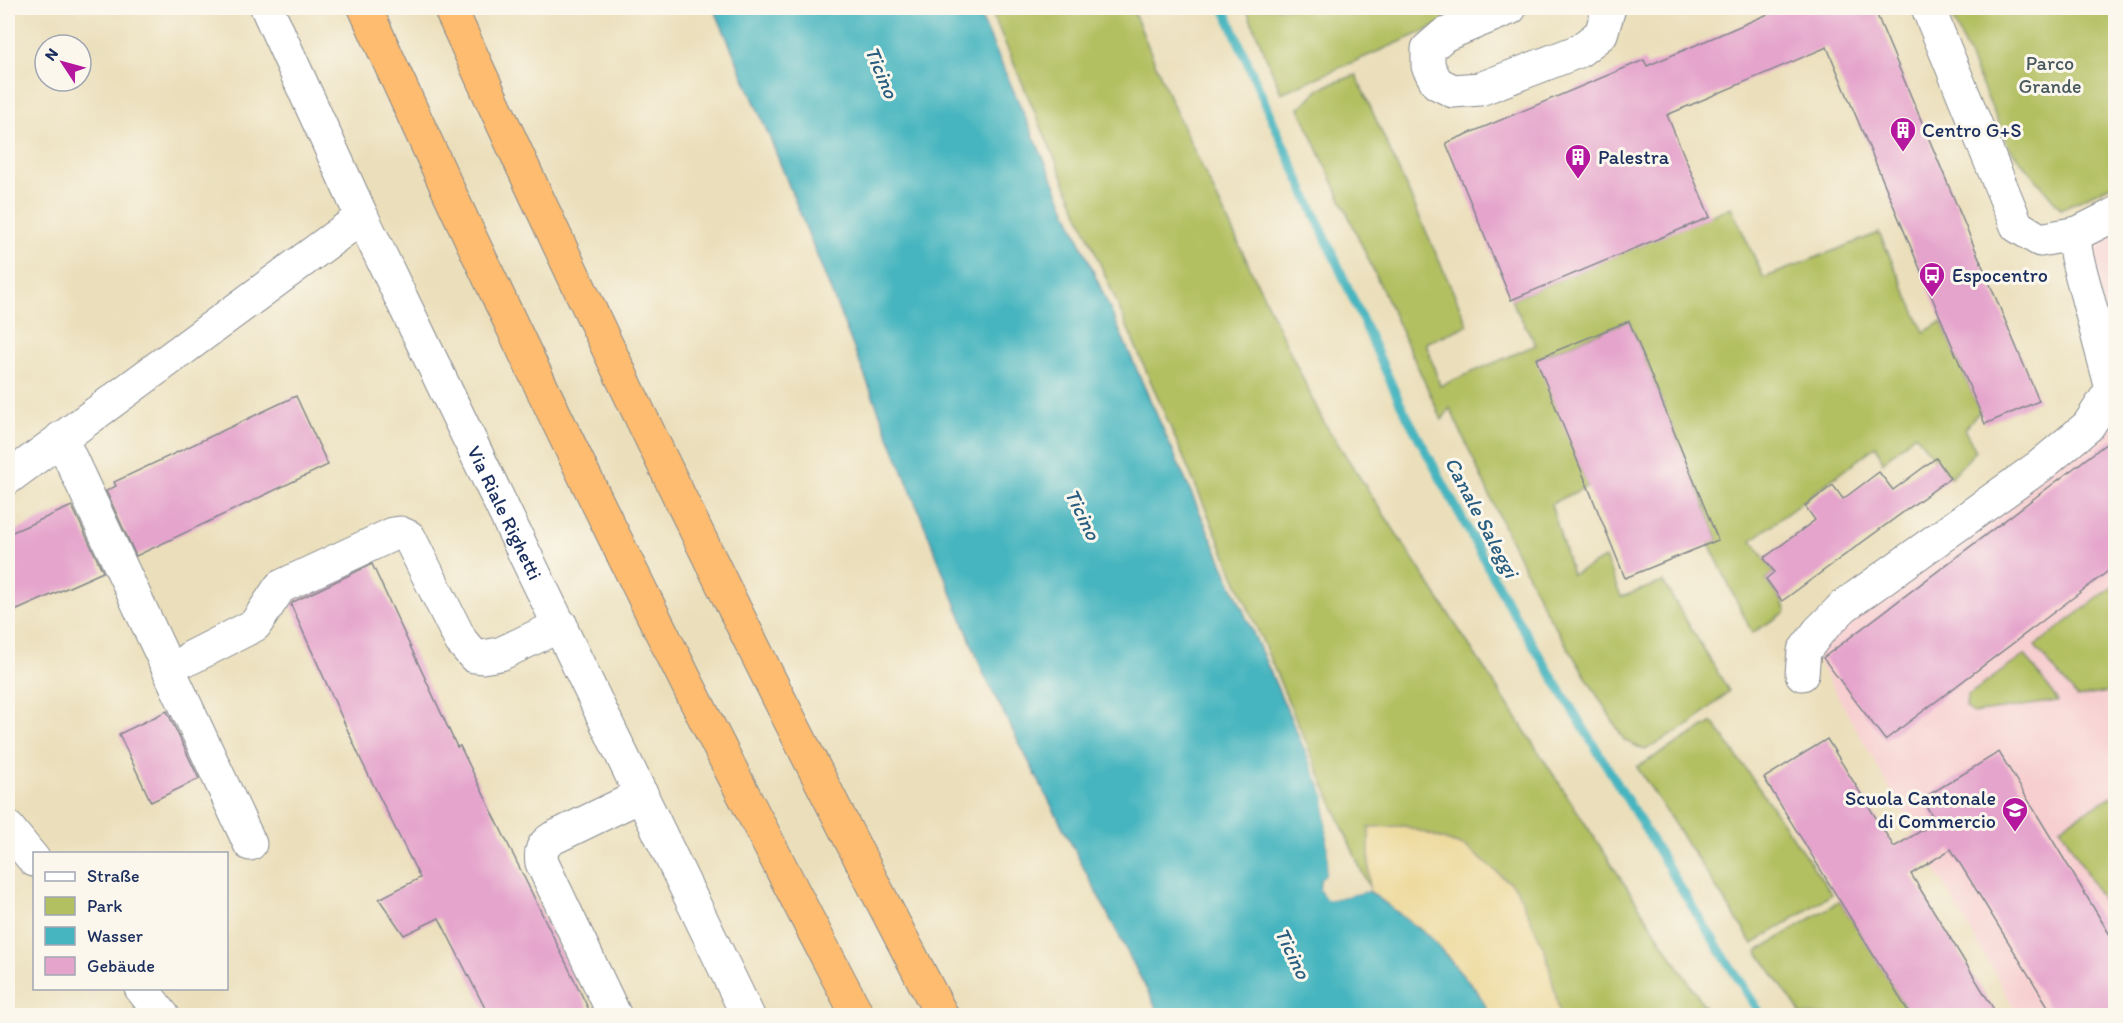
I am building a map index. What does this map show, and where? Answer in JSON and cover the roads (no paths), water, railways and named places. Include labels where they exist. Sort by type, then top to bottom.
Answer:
[{"type":"highway","points":[[365,8],[442,178],[626,560],[718,746],[858,1016]]},
{"type":"highway","points":[[450,8],[583,295],[688,512],[882,901],[942,1016]]},
{"type":"street","name":"Via Riale Righetti","points":[[267,8],[362,218],[561,625],[748,1016]]},
{"type":"street","points":[[1510,8],[1444,35],[1428,49],[1428,66],[1437,83],[1453,90],[1479,89],[1580,51],[1601,34],[1609,8]]},
{"type":"street","points":[[1928,8],[2017,226],[2040,240],[2073,234],[2115,214]]},
{"type":"street","points":[[8,478],[362,218]]},
{"type":"street","points":[[1802,674],[1804,651],[1819,631],[1844,606],[2040,466],[2088,426],[2112,389],[2077,258],[2073,234]]},
{"type":"street","points":[[61,438],[250,844]]},
{"type":"street","points":[[189,658],[255,625],[280,587],[393,534],[400,533],[409,537],[461,641],[474,656],[500,654],[561,625]]},
{"type":"street","points":[[615,1016],[542,863],[540,853],[544,844],[553,838],[642,795]]},
{"type":"street","points":[[8,828],[33,859]]},
{"type":"street","points":[[143,990],[163,1016]]},
{"type":"water","name":"Ticino","points":[[714,8],[977,8],[1325,796],[1328,861],[1326,874],[1321,879],[1320,890],[1327,900],[1369,891],[1430,937],[1477,991],[1490,1015],[1160,1015],[985,677],[770,138]]},
{"type":"waterway","name":"Canale Saleggi","points":[[1224,8],[1401,405],[1508,604],[1698,916],[1762,1016]]},
{"type":"place","name":"Centro G+S","points":[[1903,153]]},
{"type":"place","name":"Palestra","points":[[1578,180]]},
{"type":"place","name":"Espocentro","points":[[1932,298]]},
{"type":"place","name":"Scuola Cantonale di Commercio","points":[[2015,833]]},
{"type":"park label","name":"Parco Grande","points":[[2050,74]]}]
